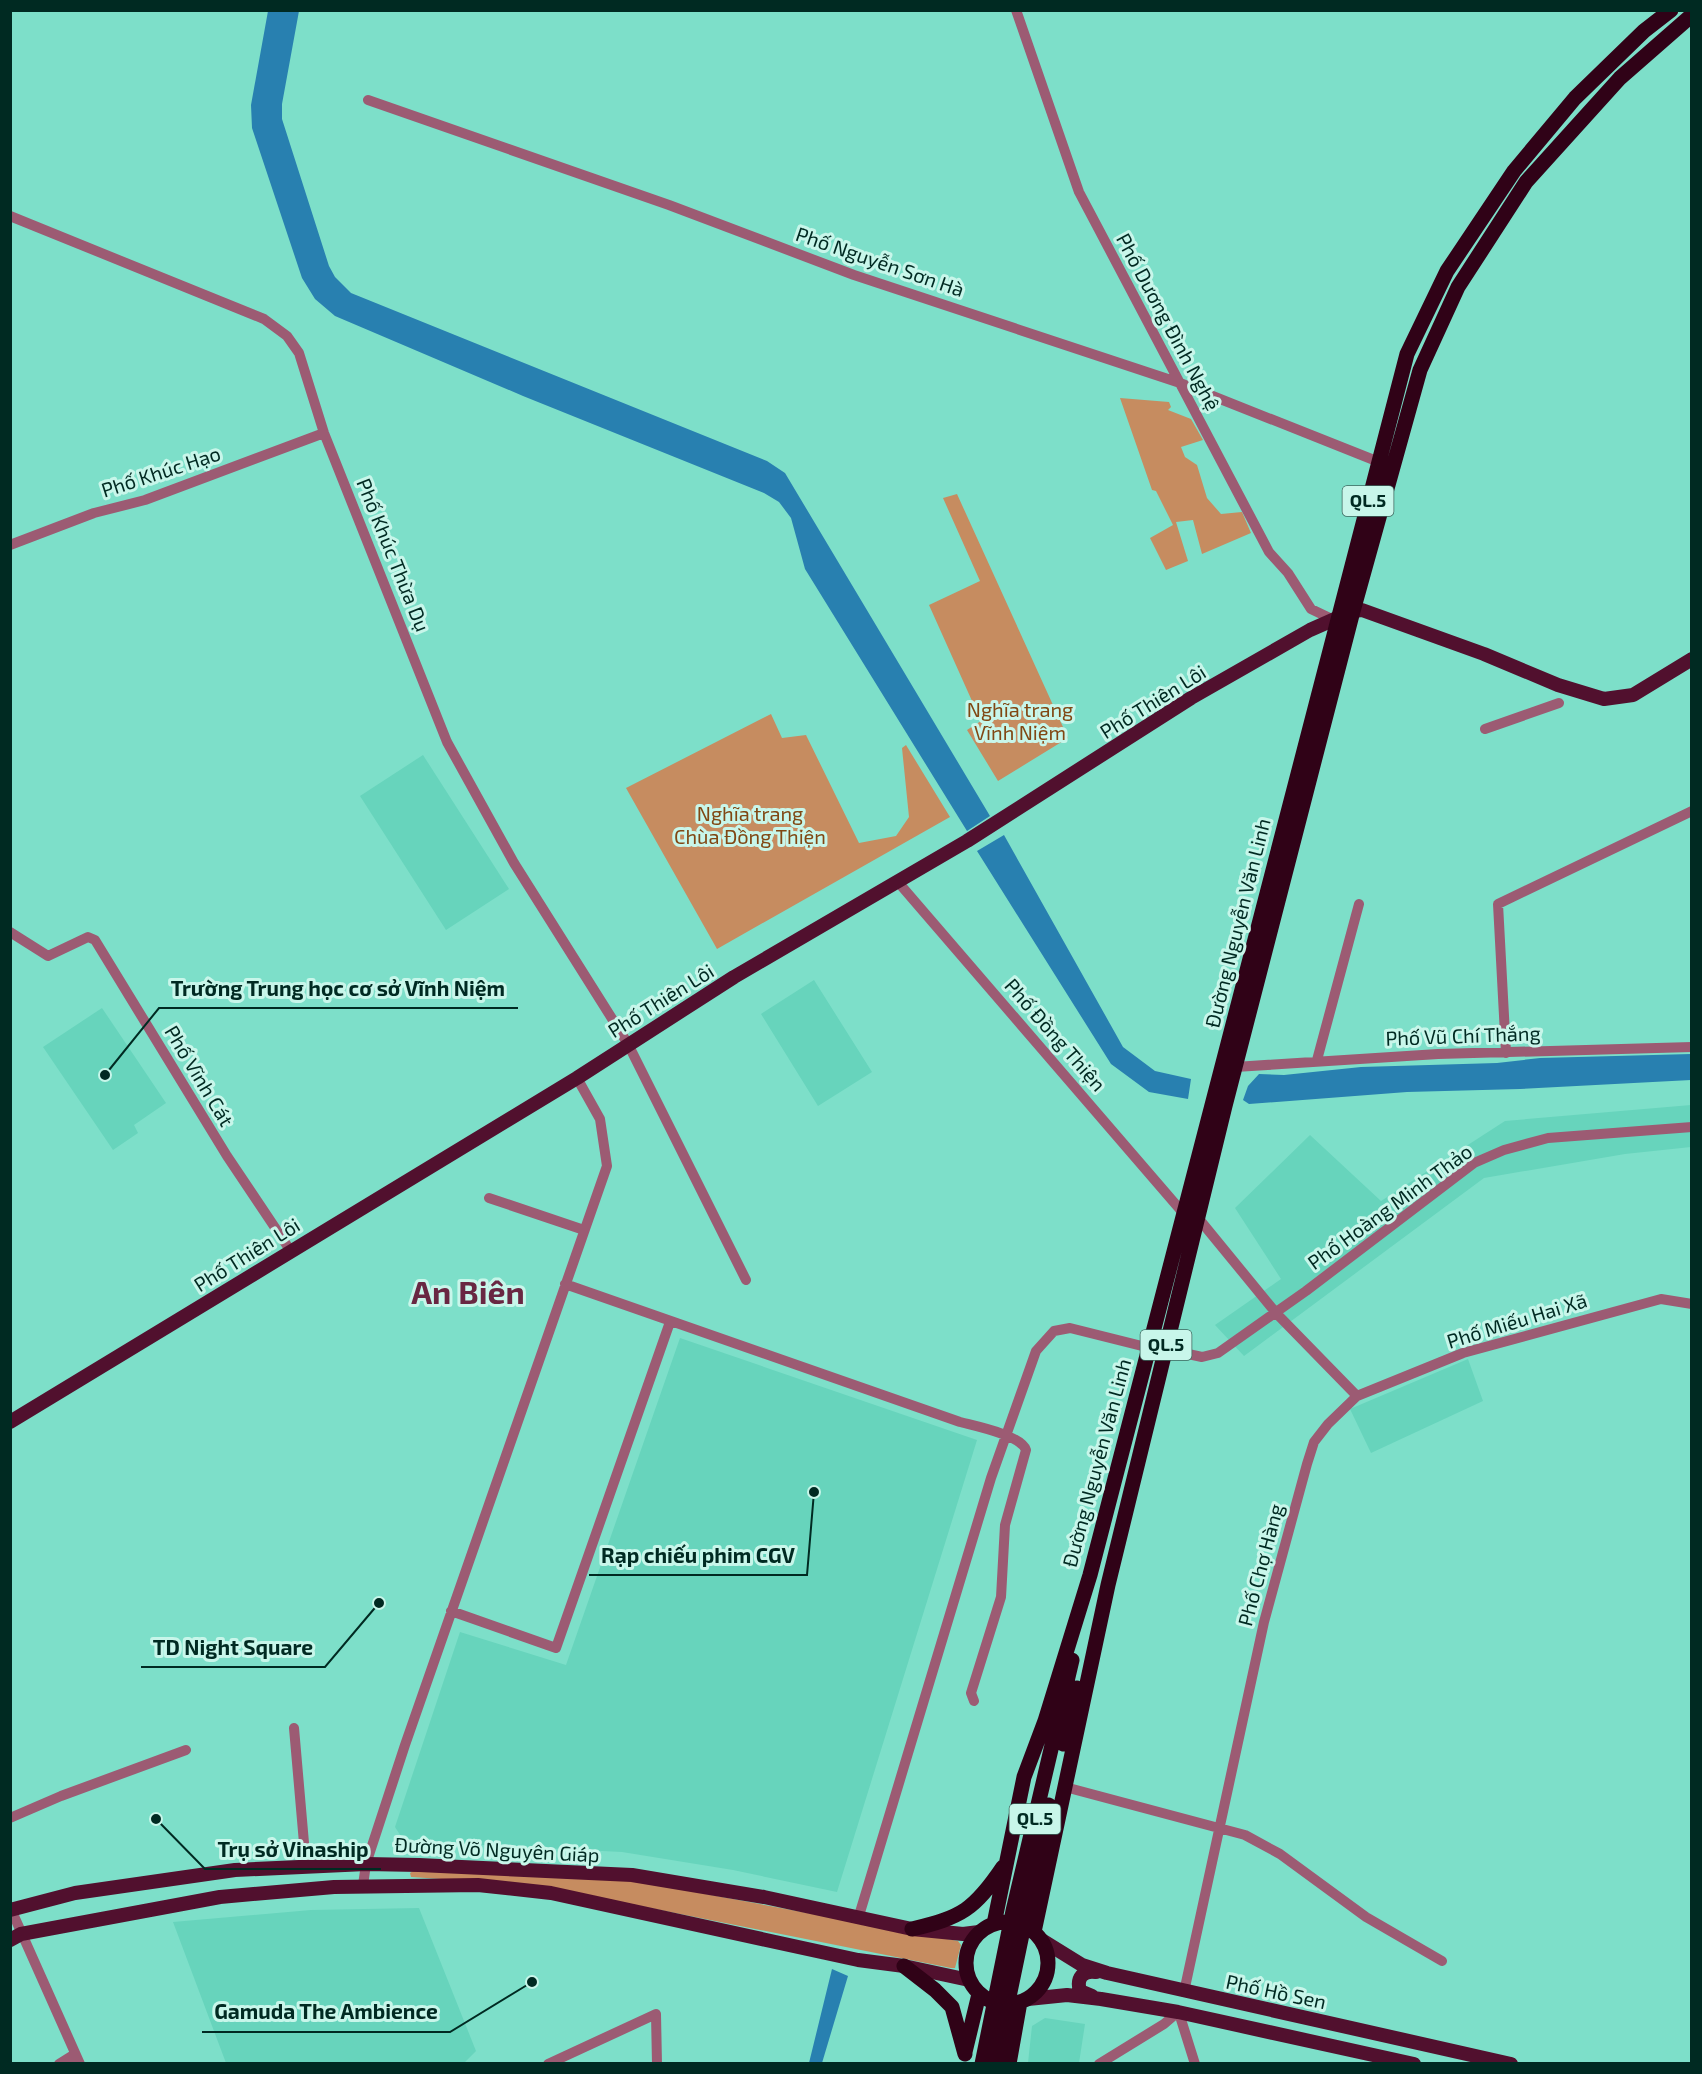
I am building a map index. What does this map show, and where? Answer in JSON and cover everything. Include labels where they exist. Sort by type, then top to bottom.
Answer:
[{"type":"highway","name":"Đường Nguyễn Văn Linh","points":[[1228,1070],[1336,621],[1407,354],[1448,271],[1514,171],[1575,98],[1644,31],[1671,10]]},
{"type":"highway","name":"Đường Nguyễn Văn Linh","points":[[994,1924],[1024,1777],[1045,1720],[1090,1575],[1184,1214],[1218,1109],[1420,370],[1458,287],[1526,182],[1620,78],[1692,15]]},
{"type":"highway","name":"Đường Nguyễn Văn Linh","points":[[1037,1936],[1051,1850],[1108,1585],[1199,1219],[1218,1109]]},
{"type":"highway","name":"QL.5","points":[[982,2064],[1008,1932],[1077,1640],[1090,1575]]},
{"type":"highway","name":"QL.5","points":[[995,2064],[1053,1783],[1089,1642],[1108,1585]]},
{"type":"highway","points":[[912,1929],[950,1920],[970,1908],[987,1892],[1009,1854],[1029,1864],[1046,1858],[1051,1850]]},
{"type":"highway","points":[[1009,2064],[1024,2001],[1044,1982],[1048,1959],[1037,1936],[1015,1923],[994,1924],[979,1932],[968,1948],[966,1959],[969,1980],[979,1994],[998,2004],[1024,2001]]},
{"type":"highway","points":[[904,1966],[935,1990],[952,2007],[965,2060]]},
{"type":"highway","points":[[965,2060],[979,1994]]},
{"type":"highway","points":[[965,2060],[979,2057],[1000,2064]]},
{"type":"main road","points":[[1353,611],[1362,610],[1484,654],[1537,678],[1604,699],[1634,694],[1692,659]]},
{"type":"main road","name":"Phố Thiên Lôi","points":[[10,1422],[290,1250],[577,1078],[734,977],[995,823],[1191,698],[1310,630],[1336,621],[1353,611]]},
{"type":"main road","name":"Đường Võ Nguyên Giáp","points":[[11,1909],[75,1893],[235,1870],[366,1864],[632,1875],[764,1897],[912,1929],[963,1934],[979,1932]]},
{"type":"main road","name":"Đường Võ Nguyên Giáp","points":[[16,1937],[220,1897],[363,1885],[478,1885],[551,1893],[858,1960],[904,1966],[969,1980]]},
{"type":"main road","name":"Phố Hồ Sen","points":[[1037,1936],[1082,1965],[1107,1973],[1511,2064]]},
{"type":"main road","points":[[1101,1999],[1080,1991],[1079,1980],[1086,1972],[1107,1973]]},
{"type":"main road","name":"Phố Hồ Sen","points":[[1024,2001],[1067,1995],[1101,1999],[1178,2013],[1414,2064]]},
{"type":"street","name":"Phố Dương Đình Nghệ","points":[[1016,10],[1079,192],[1269,552],[1288,573],[1311,609],[1336,621]]},
{"type":"street","name":"Phố Nguyễn Sơn Hà","points":[[368,100],[669,205],[854,275],[1180,383],[1378,462]]},
{"type":"street","name":"Phố Khúc Thừa Dụ","points":[[10,216],[264,319],[287,336],[299,354],[324,433],[447,742],[514,863],[628,1044],[746,1280]]},
{"type":"street","name":"Phố Khúc Hạo","points":[[10,544],[94,513],[145,500],[324,433]]},
{"type":"street","points":[[1485,729],[1558,703]]},
{"type":"street","points":[[1506,1053],[1498,904],[1692,811]]},
{"type":"street","name":"Phố Đồng Thiện","points":[[898,882],[1184,1214]]},
{"type":"street","points":[[1317,1060],[1359,904]]},
{"type":"street","name":"Phố Vĩnh Cát","points":[[10,932],[48,957],[88,937],[95,940],[227,1156],[290,1250]]},
{"type":"street","name":"Phố Vũ Chí Thắng","points":[[1228,1070],[1317,1060],[1692,1047]]},
{"type":"street","points":[[363,1885],[366,1864],[607,1166],[600,1119],[577,1078]]},
{"type":"street","name":"Phố Hoàng Minh Thảo","points":[[1166,1349],[1211,1356],[1276,1313],[1474,1162],[1504,1150],[1548,1138],[1692,1126]]},
{"type":"street","points":[[489,1198],[584,1230]]},
{"type":"street","points":[[1199,1219],[1276,1313],[1357,1396]]},
{"type":"street","points":[[565,1284],[960,1422],[1005,1434],[1024,1445],[1026,1450],[1005,1526],[1001,1597],[971,1693],[974,1701]]},
{"type":"street","name":"Phố Miếu Hai Xã","points":[[1357,1396],[1463,1353],[1620,1309],[1661,1299],[1692,1304]]},
{"type":"street","points":[[452,1611],[556,1647],[670,1322]]},
{"type":"street","points":[[858,1919],[1005,1434],[1036,1351],[1054,1331],[1070,1328],[1150,1348]]},
{"type":"street","name":"Phố Chợ Hàng","points":[[1184,1992],[1264,1622],[1306,1464],[1314,1442],[1328,1424],[1357,1396]]},
{"type":"street","points":[[294,1728],[306,1866]]},
{"type":"street","points":[[10,1818],[61,1796],[186,1750]]},
{"type":"street","points":[[1065,1786],[1245,1834],[1280,1854],[1366,1917],[1442,1961]]},
{"type":"street","points":[[11,1909],[16,1937],[78,2059],[59,2064]]},
{"type":"street","points":[[1099,2064],[1178,2013],[1195,2064]]},
{"type":"street","points":[[548,2064],[656,2014],[657,2064]]},
{"type":"shaded area","points":[[423,755],[509,889],[446,930],[360,796]]},
{"type":"shaded area","points":[[814,980],[872,1072],[818,1106],[761,1014]]},
{"type":"shaded area","points":[[102,1008],[166,1103],[134,1125],[138,1133],[113,1150],[43,1047]]},
{"type":"shaded area","points":[[1691,1105],[1691,1147],[1625,1154],[1484,1178],[1244,1356],[1215,1325],[1281,1279],[1235,1208],[1310,1135],[1381,1201],[1505,1121]]},
{"type":"shaded area","points":[[680,1338],[977,1440],[837,1892],[733,1870],[622,1852],[404,1841],[395,1827],[460,1632],[566,1665]]},
{"type":"shaded area","points":[[1468,1359],[1483,1401],[1371,1453],[1350,1409]]},
{"type":"shaded area","points":[[419,1908],[476,2051],[464,2063],[226,2063],[173,1922],[311,1910]]},
{"type":"shaded area","points":[[1045,2018],[1085,2024],[1079,2063],[1028,2063],[1032,2026]]},
{"type":"green space","points":[[1120,398],[1169,402],[1171,407],[1168,410],[1191,419],[1203,440],[1181,447],[1185,457],[1197,465],[1207,498],[1221,514],[1242,512],[1251,533],[1202,554],[1193,520],[1176,522],[1188,561],[1166,570],[1150,538],[1173,525],[1156,491],[1152,490]]},
{"type":"green space","name":"Nghĩa trang Vĩnh Niệm","points":[[957,494],[1068,738],[998,781],[967,730],[981,721],[929,605],[980,581],[943,498]]},
{"type":"green space","name":"Nghĩa trang Chùa Đồng Thiện","points":[[771,714],[782,738],[806,735],[859,843],[896,836],[909,817],[902,748],[906,745],[950,817],[717,949],[626,788]]},
{"type":"green space","points":[[413,1871],[620,1878],[958,1941],[961,1945],[955,1968],[951,1968],[535,1885],[411,1877],[410,1873]]},
{"type":"water","points":[[268,11],[299,11],[282,104],[282,119],[329,266],[335,277],[351,293],[767,461],[785,473],[990,816],[967,831],[805,569],[791,518],[779,502],[764,493],[523,396],[335,316],[315,299],[302,278],[252,128],[251,105]]},
{"type":"water","points":[[1004,835],[1123,1047],[1155,1071],[1191,1079],[1188,1099],[1149,1092],[1111,1064],[977,851]]},
{"type":"water","points":[[1691,1054],[1691,1080],[1407,1092],[1249,1104],[1243,1100],[1248,1086],[1259,1074],[1284,1075],[1361,1067],[1497,1063],[1540,1058]]},
{"type":"water","points":[[832,1969],[848,1976],[822,2063],[809,2063]]},
{"type":"place","name":"Trường Trung học cơ sở Vĩnh Niệm","points":[[105,1075]]},
{"type":"place","name":"Rạp chiếu phim CGV","points":[[814,1492]]},
{"type":"place","name":"TD Night Square","points":[[379,1603]]},
{"type":"place","name":"Trụ sở Vinaship","points":[[156,1819]]},
{"type":"place","name":"Gamuda The Ambience","points":[[532,1982]]},
{"type":"district","name":"An Biên","points":[[468,1293]]}]
